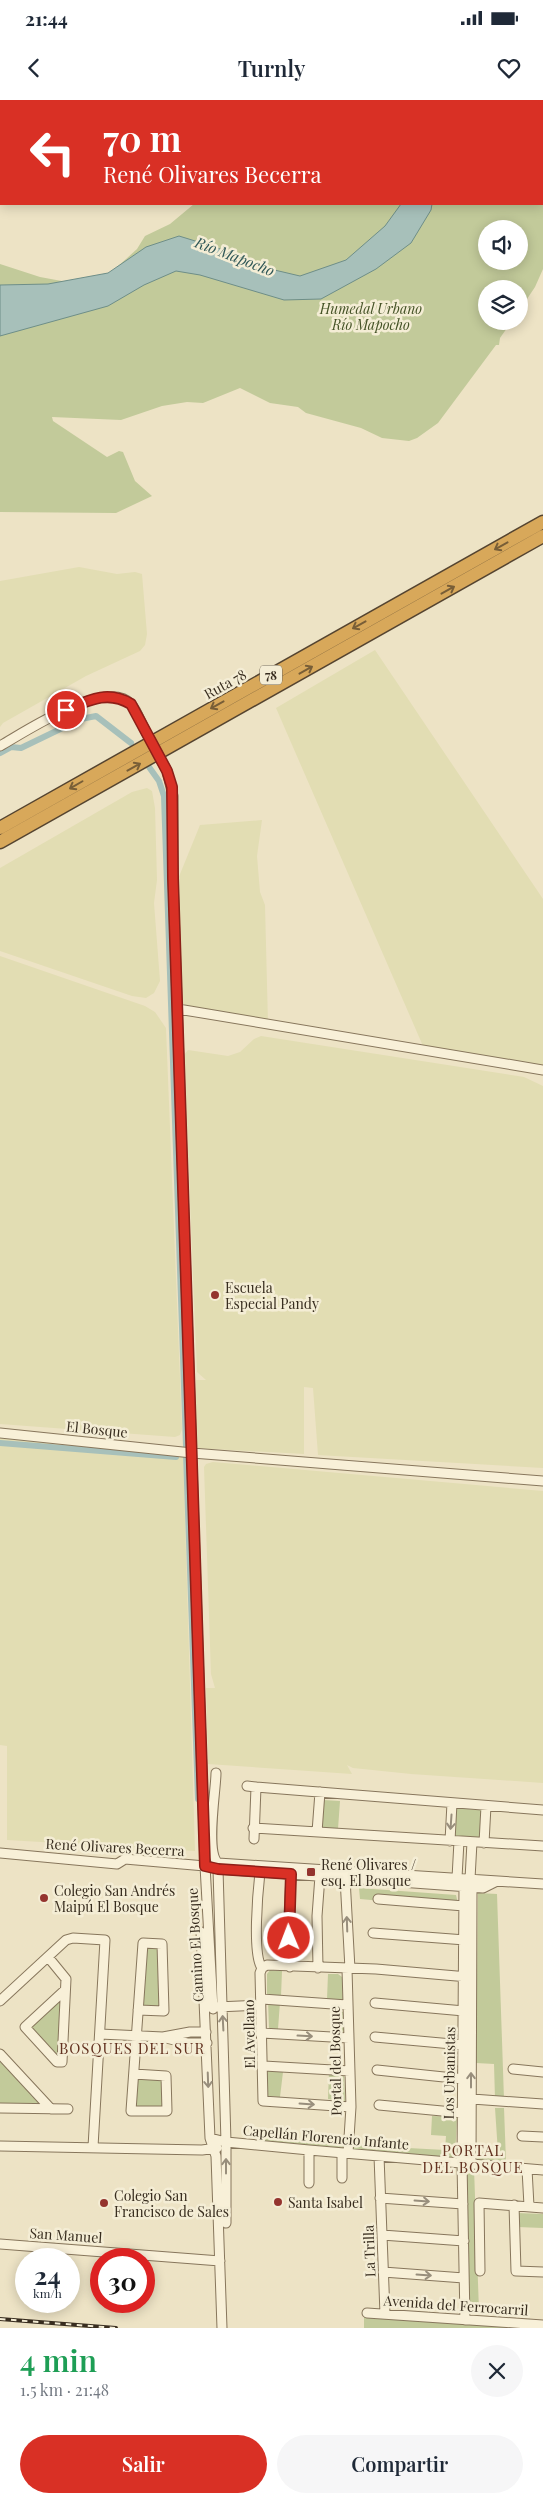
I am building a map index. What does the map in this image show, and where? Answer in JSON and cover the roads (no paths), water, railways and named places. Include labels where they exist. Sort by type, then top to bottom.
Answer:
[{"type":"highway","name":"Ruta 78","points":[[0,828],[543,522]]},
{"type":"highway","name":"Ruta 78","points":[[0,842],[543,536]]},
{"type":"street","name":"Camino El Bosque","points":[[0,746],[61,713],[95,698],[108,696],[123,699],[131,704],[167,771],[173,796],[173,878],[205,1866],[213,2009],[211,2027],[206,2032]]},
{"type":"street","points":[[178,1010],[543,1070]]},
{"type":"street","name":"El Bosque","points":[[0,1433],[192,1453],[543,1481]]},
{"type":"street","name":"René Olivares Becerra","points":[[216,1773],[212,1826],[214,1857],[218,1863],[457,1878],[469,1884]]},
{"type":"street","points":[[254,1839],[252,1786],[543,1810]]},
{"type":"street","points":[[316,1832],[320,1792]]},
{"type":"street","points":[[452,1803],[457,1878]]},
{"type":"street","points":[[484,1843],[486,1806]]},
{"type":"street","points":[[253,1828],[543,1846]]},
{"type":"street","points":[[469,1884],[472,1842]]},
{"type":"street","name":"René Olivares Becerra","points":[[0,1853],[117,1864],[126,1859],[205,1866],[218,1869],[397,1882],[469,1884],[486,1888],[497,1881],[543,1884]]},
{"type":"street","name":"Camino El Bosque","points":[[218,1869],[226,2142],[226,2223]]},
{"type":"street","name":"El Avellano","points":[[260,1872],[257,1926],[258,1961],[262,1968],[260,1973],[264,2066],[263,2101],[351,2107]]},
{"type":"street","points":[[290,1967],[291,1874]]},
{"type":"street","points":[[318,1968],[317,1916],[320,1876]]},
{"type":"street","name":"Portal del Bosque","points":[[342,2178],[351,2107],[347,2005],[349,1969],[345,1878]]},
{"type":"street","points":[[396,1900],[397,1882]]},
{"type":"street","name":"Los Urbanistas","points":[[466,2163],[463,2113],[463,2045],[468,1977],[464,1906],[469,1884]]},
{"type":"street","name":"Los Urbanistas","points":[[466,2320],[463,2204],[472,2099],[468,1977],[469,1884]]},
{"type":"street","points":[[378,1899],[464,1906]]},
{"type":"street","name":"Camino El Bosque","points":[[201,1932],[210,2138],[216,2156],[222,2328]]},
{"type":"street","points":[[373,1932],[465,1940]]},
{"type":"street","points":[[0,2001],[69,1939],[105,1940],[93,2148]]},
{"type":"street","points":[[134,2074],[166,2076],[167,2112],[131,2111],[137,2036],[138,2010],[143,1943],[162,1944],[164,2012],[138,2010]]},
{"type":"street","points":[[48,1957],[65,1976],[65,1990],[62,2062],[55,2061],[25,2027],[65,1990]]},
{"type":"street","points":[[262,1968],[267,1966],[349,1969],[468,1977]]},
{"type":"street","points":[[222,2005],[261,2002],[347,2005]]},
{"type":"street","points":[[375,2004],[464,2011]]},
{"type":"street","name":"Camino El Bosque","points":[[213,2009],[222,2005]]},
{"type":"street","points":[[163,2037],[190,2032],[206,2032]]},
{"type":"street","points":[[262,2033],[349,2038]]},
{"type":"street","points":[[100,2034],[163,2037],[188,2043],[207,2044]]},
{"type":"street","points":[[375,2037],[463,2045]]},
{"type":"street","points":[[0,2054],[51,2109]]},
{"type":"street","points":[[264,2066],[350,2071]]},
{"type":"street","points":[[513,2069],[543,2072]]},
{"type":"street","points":[[377,2070],[463,2079]]},
{"type":"street","points":[[472,2099],[543,2104]]},
{"type":"street","points":[[379,2105],[463,2113]]},
{"type":"street","points":[[0,2108],[68,2109]]},
{"type":"street","points":[[522,2136],[543,2137]]},
{"type":"street","name":"Capellán Florencio Infante","points":[[210,2138],[226,2142],[309,2150],[543,2170]]},
{"type":"street","name":"Capellán Florencio Infante","points":[[0,2146],[213,2149],[226,2142]]},
{"type":"street","points":[[308,2183],[309,2150]]},
{"type":"street","name":"La Trilla","points":[[379,2156],[385,2314]]},
{"type":"street","points":[[528,2168],[529,2206]]},
{"type":"street","name":"Camino El Bosque","points":[[218,2204],[226,2190]]},
{"type":"street","points":[[380,2198],[463,2204]]},
{"type":"street","points":[[480,2271],[479,2203],[543,2208]]},
{"type":"street","points":[[514,2205],[516,2271],[543,2272]]},
{"type":"street","points":[[382,2235],[464,2241]]},
{"type":"street","name":"San Manuel","points":[[0,2244],[220,2261]]},
{"type":"street","points":[[383,2272],[464,2278]]},
{"type":"street","name":"Avenida del Ferrocarril","points":[[367,2313],[543,2325]]},
{"type":"water","points":[[400,205],[432,205],[431,210],[411,243],[376,269],[321,299],[284,300],[200,275],[176,271],[144,285],[108,306],[0,336],[0,285],[48,284],[108,273],[146,247],[179,236],[218,248],[249,264],[300,276],[346,260],[385,226]]},
{"type":"waterway","points":[[0,753],[11,747],[21,748],[81,719],[96,716],[131,743]]},
{"type":"waterway","points":[[149,767],[159,781],[164,796],[186,1446]]},
{"type":"waterway","points":[[0,1443],[176,1457]]},
{"type":"waterway","points":[[186,1455],[198,1799]]},
{"type":"railway","points":[[0,2319],[116,2328]]},
{"type":"place","name":"Escuela Especial Pandy","points":[[215,1295]]},
{"type":"place","name":"René Olivares / esq. El Bosque","points":[[311,1872]]},
{"type":"place","name":"Colegio San Andrés Maipú El Bosque","points":[[44,1898]]},
{"type":"place","name":"Santa Isabel","points":[[278,2202]]},
{"type":"place","name":"Colegio San Francisco de Sales","points":[[104,2203]]},
{"type":"district","name":"BOSQUES DEL SUR","points":[[132,2048]]},
{"type":"district","name":"PORTAL DEL BOSQUE","points":[[473,2158]]},
{"type":"water label","name":"Río Mapocho","points":[[235,256]]},
{"type":"park label","name":"Humedal Urbano Río Mapocho","points":[[371,316]]}]
